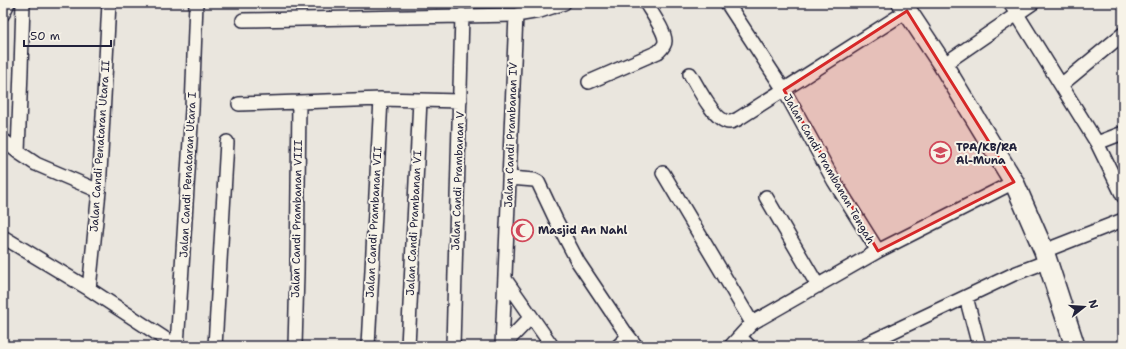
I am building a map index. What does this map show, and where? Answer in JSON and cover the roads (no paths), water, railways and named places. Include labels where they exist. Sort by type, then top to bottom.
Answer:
[{"type":"street","points":[[3,14],[8,3]]},
{"type":"street","points":[[18,152],[22,70],[23,3]]},
{"type":"street","name":"Jalan Candi Penataran Utara II","points":[[89,289],[99,191],[109,3]]},
{"type":"street","name":"Jalan Candi Penataran Utara I","points":[[177,346],[192,109],[196,3]]},
{"type":"street","points":[[243,20],[470,11],[516,15],[540,11],[564,3]]},
{"type":"street","points":[[588,82],[658,52],[664,46],[665,41],[663,34],[646,3]]},
{"type":"street","points":[[726,3],[784,90],[905,7],[943,64],[1014,182],[1046,256],[1075,346]]},
{"type":"street","points":[[943,64],[1014,8],[1033,3]]},
{"type":"street","points":[[1014,8],[1060,85],[1098,143],[1123,196]]},
{"type":"street","name":"Jalan Candi Prambanan V","points":[[453,346],[460,102],[470,11]]},
{"type":"street","name":"Jalan Candi Prambanan IV","points":[[502,346],[516,15]]},
{"type":"street","points":[[1060,85],[1123,34]]},
{"type":"street","name":"Jalan Candi Prambanan Tengah","points":[[690,74],[713,111],[724,120],[730,122],[738,119],[784,90],[834,181],[878,251]]},
{"type":"street","points":[[239,104],[381,99],[460,102]]},
{"type":"street","name":"Jalan Candi Prambanan VII","points":[[368,346],[381,99]]},
{"type":"street","name":"Jalan Candi Prambanan VI","points":[[408,346],[420,100]]},
{"type":"street","name":"Jalan Candi Prambanan VIII","points":[[295,346],[304,102]]},
{"type":"street","points":[[1098,143],[1123,133]]},
{"type":"street","points":[[3,140],[36,164],[99,191]]},
{"type":"street","points":[[215,346],[228,142]]},
{"type":"street","points":[[663,173],[752,323]]},
{"type":"street","points":[[510,178],[534,180],[538,182],[578,262],[632,341],[618,346]]},
{"type":"street","points":[[740,343],[752,323],[878,251],[1014,182]]},
{"type":"street","points":[[766,197],[818,286]]},
{"type":"street","points":[[862,346],[1014,274],[1046,256],[1123,220]]},
{"type":"street","points":[[3,237],[89,289],[177,346]]},
{"type":"street","points":[[505,279],[552,346]]},
{"type":"street","points":[[966,297],[979,346]]},
{"type":"street","points":[[502,346],[531,317]]},
{"type":"place","name":"TPA/KB/RA Al-Muna","points":[[941,153]]},
{"type":"place","name":"Masjid An Nahl","points":[[522,230]]}]
